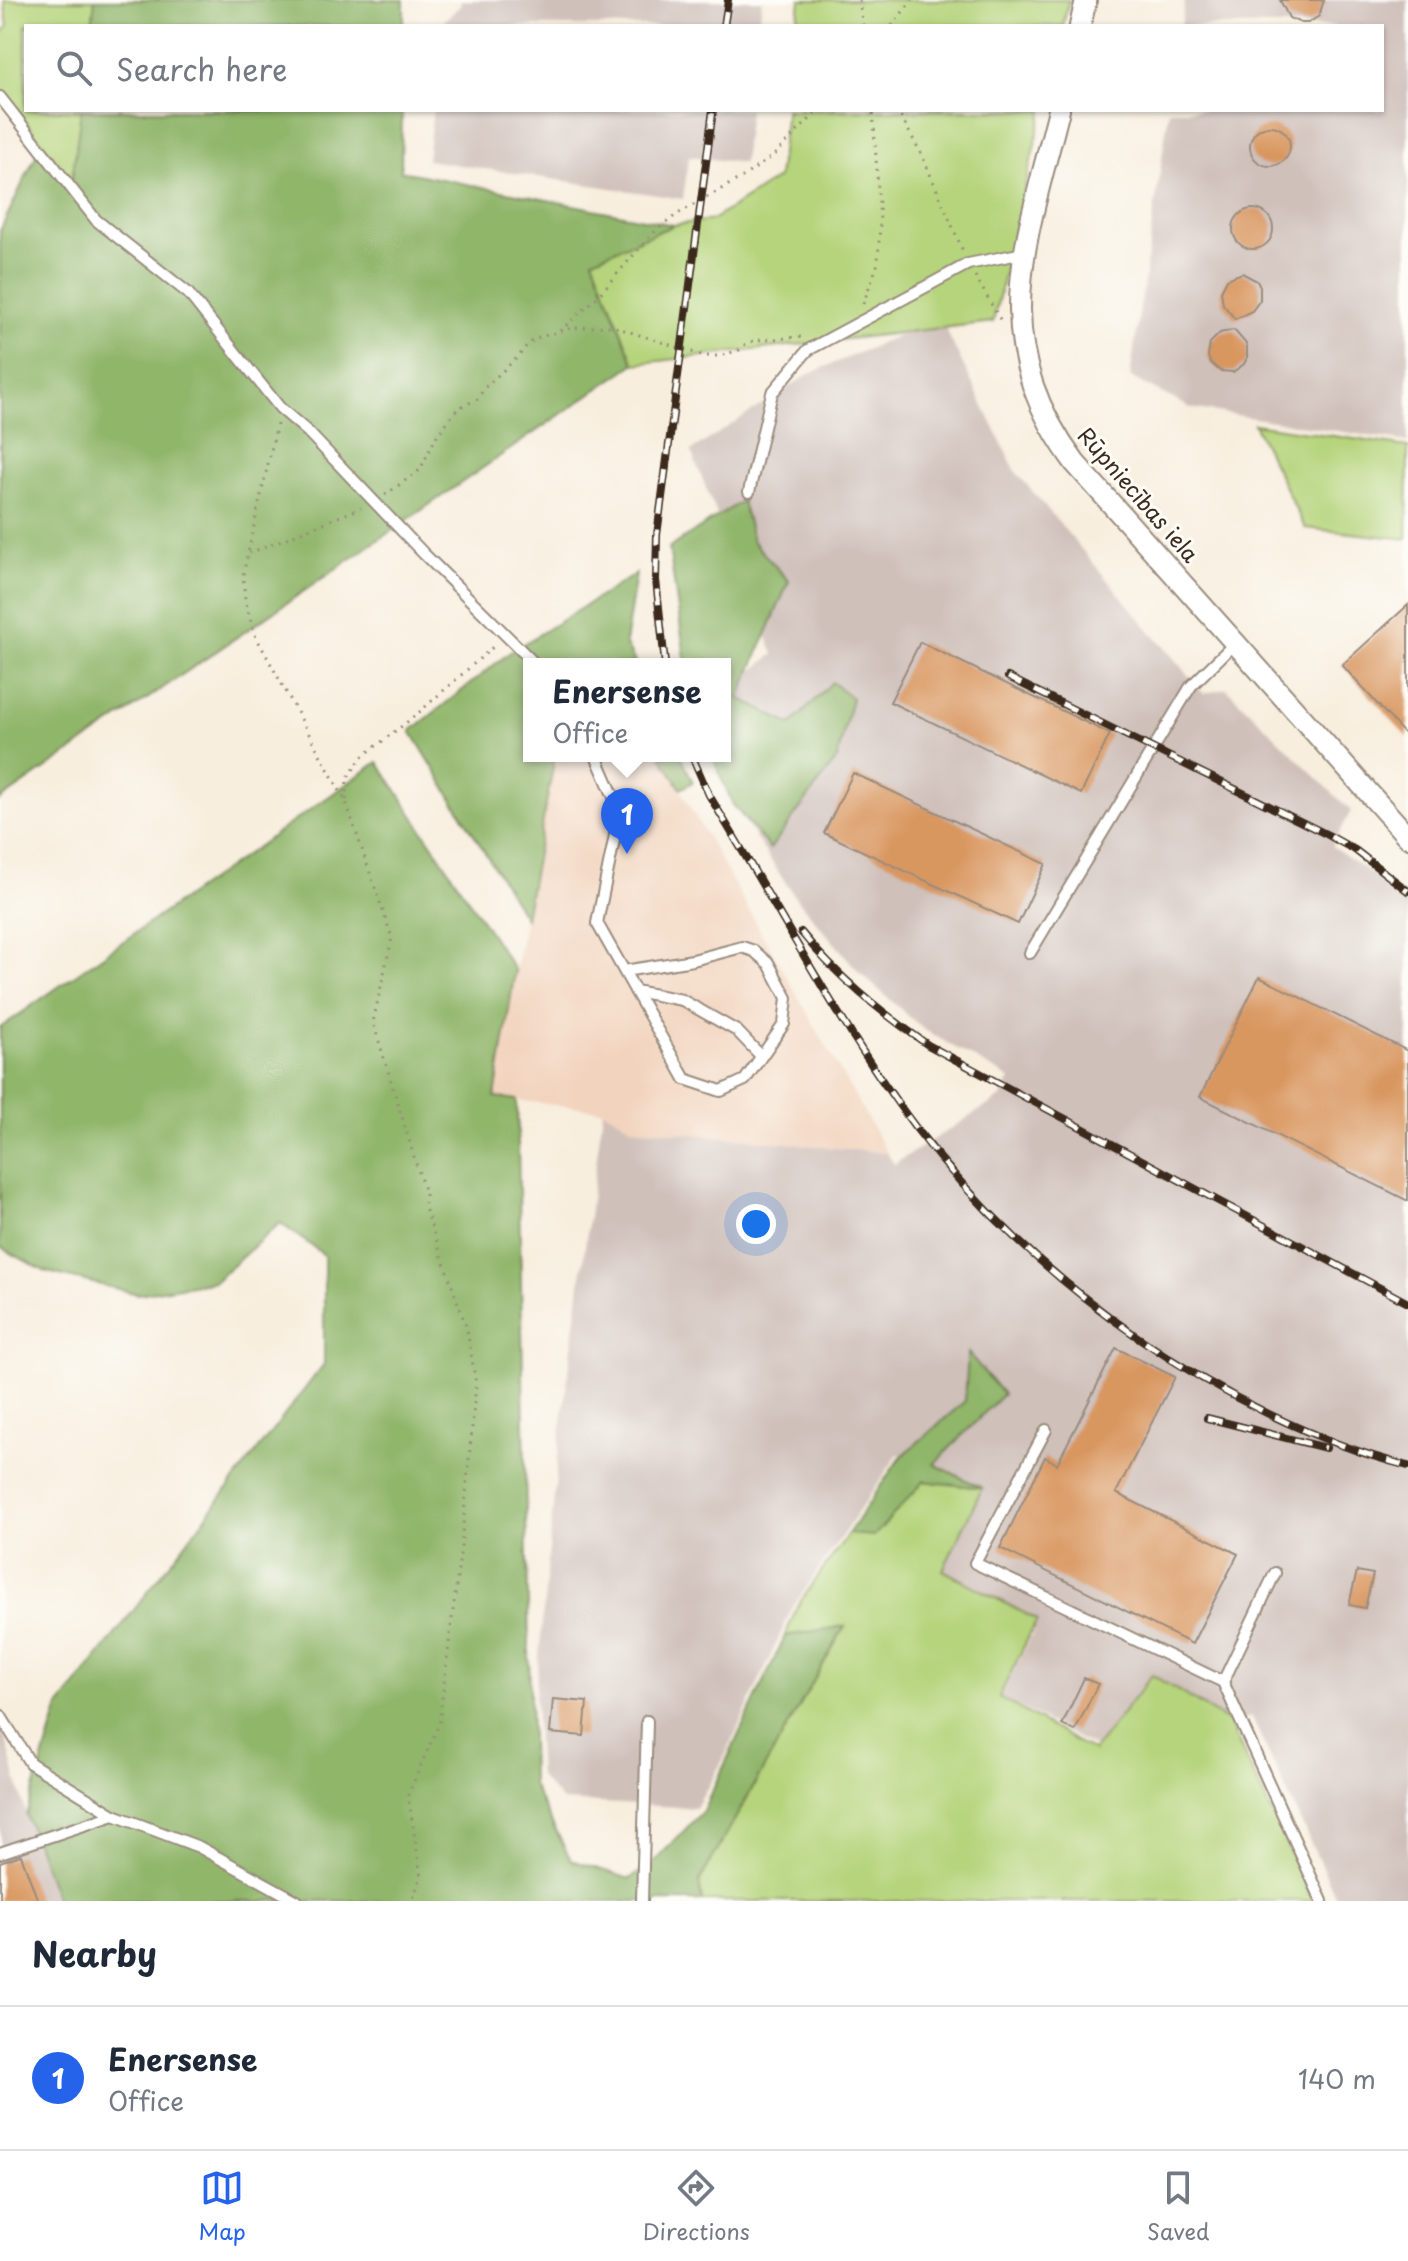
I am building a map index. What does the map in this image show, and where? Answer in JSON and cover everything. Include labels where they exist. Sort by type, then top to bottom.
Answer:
[{"type":"street","points":[[1080,24],[1086,0]]},
{"type":"street","name":"Rūpniecības iela","points":[[1059,112],[1024,253],[1019,322],[1032,386],[1061,445],[1408,837]]},
{"type":"lane","points":[[0,97],[96,220],[188,293],[280,408],[308,432],[529,658]]},
{"type":"lane","points":[[749,492],[772,393],[808,350],[968,264],[1024,253]]},
{"type":"lane","points":[[1030,953],[1191,686],[1235,643]]},
{"type":"lane","points":[[599,762],[620,811],[597,923],[635,991],[685,1079],[721,1091],[745,1080],[784,1024],[787,998],[769,964],[754,951],[742,947],[693,960],[624,971]]},
{"type":"lane","points":[[635,991],[682,1000],[737,1031],[761,1056]]},
{"type":"lane","points":[[1046,1430],[975,1563],[1223,1682],[1322,1901]]},
{"type":"lane","points":[[1223,1682],[1275,1573]]},
{"type":"lane","points":[[0,1715],[30,1763],[114,1815],[199,1847],[297,1901]]},
{"type":"lane","points":[[642,1901],[647,1721]]},
{"type":"lane","points":[[1,1852],[114,1815]]},
{"type":"path","points":[[859,0],[863,24]]},
{"type":"path","points":[[894,24],[912,0]]},
{"type":"path","points":[[558,333],[598,296],[651,235],[676,215],[773,156],[817,112]]},
{"type":"path","points":[[856,323],[878,263],[880,221],[873,112]]},
{"type":"path","points":[[898,112],[921,153],[968,264],[1001,321],[1019,322]]},
{"type":"path","points":[[248,553],[375,503],[420,470],[436,437],[458,408],[478,399],[484,388],[537,338],[592,325],[612,326],[704,356],[720,356],[769,337],[794,338],[815,334],[821,343]]},
{"type":"path","points":[[280,408],[243,575],[245,599],[254,633],[346,802],[392,938],[373,1022],[425,1193],[425,1208],[467,1329],[476,1384],[461,1547],[439,1724],[408,1795],[421,1876],[412,1901]]},
{"type":"path","points":[[346,802],[347,779],[362,757],[416,715],[506,636]]},
{"type":"shaded area","points":[[461,0],[762,0],[759,24],[444,24],[460,6]]},
{"type":"shaded area","points":[[1185,0],[1408,0],[1408,442],[1191,408],[1130,377],[1169,112],[1384,112],[1384,24],[1181,24]]},
{"type":"shaded area","points":[[433,112],[749,112],[743,163],[689,156],[683,199],[427,160]]},
{"type":"shaded area","points":[[940,318],[1016,472],[1204,694],[1226,688],[1351,811],[1332,846],[1379,879],[1408,905],[1408,1901],[1338,1901],[1251,1716],[1140,1771],[1001,1697],[1034,1631],[925,1579],[971,1486],[898,1454],[793,1607],[725,1756],[696,1808],[562,1801],[539,1776],[535,1697],[559,1445],[603,1110],[633,1128],[887,1153],[894,1164],[1001,1097],[1010,1079],[923,1029],[860,973],[796,898],[742,818],[720,762],[731,762],[731,687],[774,654],[691,451],[809,374]]},
{"type":"shaded area","points":[[554,762],[664,762],[887,1153],[633,1128],[602,1110],[495,1098]]},
{"type":"shaded area","points":[[0,1717],[26,1815],[57,1901],[0,1901]]},
{"type":"green space","points":[[4,0],[95,0],[92,24],[24,24],[24,112],[81,112],[72,181],[0,89],[0,36],[8,26]]},
{"type":"green space","points":[[95,0],[404,0],[404,24],[92,24]]},
{"type":"green space","points":[[800,0],[1069,0],[1063,24],[797,24]]},
{"type":"green space","points":[[81,112],[402,112],[401,171],[674,225],[593,259],[634,364],[0,800],[0,231],[37,153],[72,180]]},
{"type":"green space","points":[[786,112],[1043,112],[993,322],[634,364],[593,259],[674,225],[712,220],[778,178]]},
{"type":"green space","points":[[1254,424],[1408,447],[1407,539],[1305,528]]},
{"type":"green space","points":[[742,501],[753,542],[789,581],[739,698],[791,725],[832,682],[852,698],[837,759],[770,849],[733,805],[715,762],[731,762],[731,658],[685,658],[669,548]]},
{"type":"green space","points":[[636,574],[625,643],[633,658],[523,658],[523,762],[554,762],[525,918],[411,731],[509,653]]},
{"type":"green space","points":[[378,762],[515,971],[495,1097],[517,1100],[532,1785],[571,1860],[630,1879],[655,1861],[703,1811],[785,1636],[845,1626],[699,1882],[702,1901],[57,1901],[26,1815],[59,1707],[324,1364],[324,1255],[280,1223],[215,1281],[138,1294],[44,1271],[0,1247],[0,1028]]},
{"type":"green space","points":[[665,762],[684,762],[693,782],[681,789]]},
{"type":"green space","points":[[968,1353],[1003,1394],[934,1464],[982,1488],[924,1481],[874,1536],[848,1534],[899,1459],[965,1401]]},
{"type":"green space","points":[[923,1481],[982,1488],[943,1570],[1037,1620],[999,1697],[1093,1751],[1152,1675],[1229,1722],[1313,1901],[702,1901],[699,1882],[844,1627],[785,1636],[798,1605],[848,1534],[874,1535]]},
{"type":"building","points":[[1280,0],[1324,0],[1319,16],[1308,23],[1301,23],[1289,18]]},
{"type":"building","points":[[1270,126],[1284,132],[1290,146],[1284,160],[1270,166],[1256,160],[1250,146],[1256,132]]},
{"type":"building","points":[[1253,209],[1267,215],[1273,229],[1267,243],[1253,249],[1239,243],[1233,229],[1239,215]]},
{"type":"building","points":[[1242,273],[1257,281],[1260,300],[1252,311],[1235,319],[1223,304],[1221,291],[1227,279]]},
{"type":"building","points":[[1234,330],[1247,345],[1247,358],[1233,372],[1220,371],[1210,362],[1210,343],[1220,333]]},
{"type":"building","points":[[1408,605],[1408,738],[1342,665]]},
{"type":"building","points":[[920,642],[1110,734],[1081,794],[890,702]]},
{"type":"building","points":[[853,773],[1046,864],[1018,924],[824,833]]},
{"type":"building","points":[[1259,977],[1408,1051],[1408,1201],[1200,1097]]},
{"type":"building","points":[[1116,1348],[1175,1377],[1116,1493],[1238,1554],[1192,1644],[1000,1548],[1045,1457],[1057,1464]]},
{"type":"building","points":[[1357,1571],[1373,1574],[1365,1608],[1349,1605]]},
{"type":"building","points":[[1084,1678],[1098,1684],[1075,1731],[1062,1725]]},
{"type":"building","points":[[553,1699],[587,1702],[584,1736],[550,1733]]},
{"type":"building","points":[[21,1855],[38,1901],[0,1901],[0,1862]]},
{"type":"railway","points":[[724,24],[728,0]]},
{"type":"railway","points":[[664,658],[656,580],[657,535],[713,112]]},
{"type":"railway","points":[[1008,677],[1328,835],[1355,850],[1408,891]]},
{"type":"railway","points":[[695,762],[709,795],[819,982],[890,1093],[962,1184],[1015,1238],[1074,1289],[1136,1336],[1202,1378],[1270,1415],[1339,1444],[1408,1466]]},
{"type":"railway","points":[[801,932],[860,993],[928,1045],[1408,1303]]},
{"type":"railway","points":[[1207,1418],[1326,1448]]},
{"type":"place","name":"Enersense","points":[[627,854]]}]
